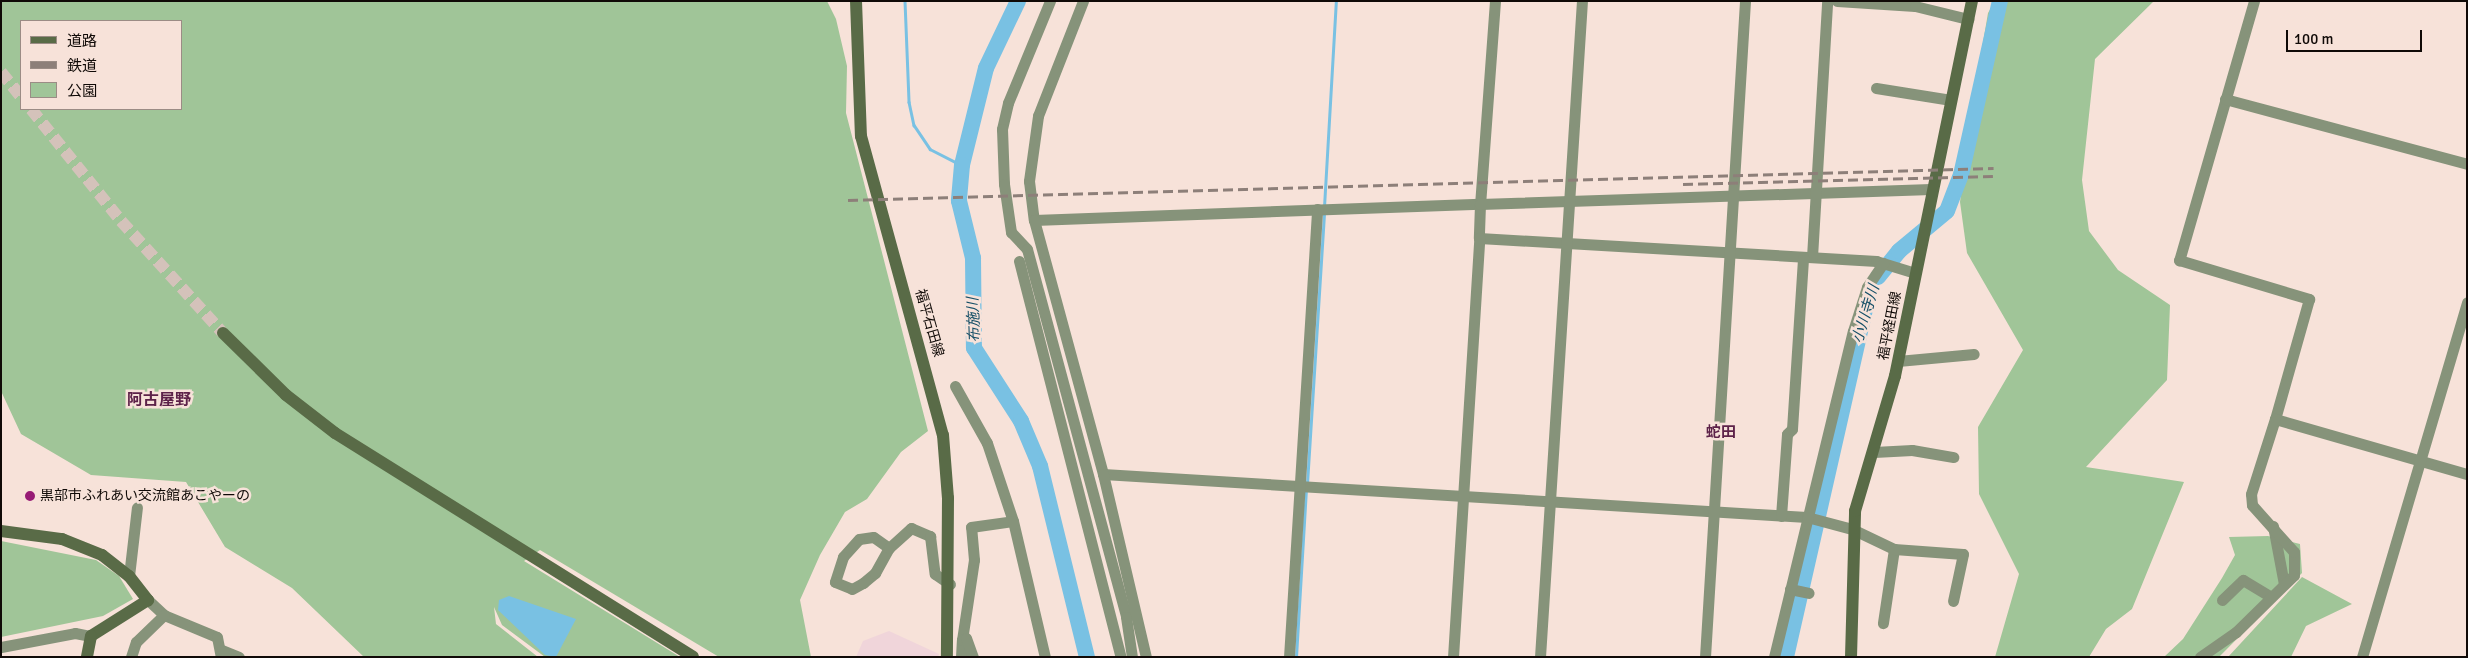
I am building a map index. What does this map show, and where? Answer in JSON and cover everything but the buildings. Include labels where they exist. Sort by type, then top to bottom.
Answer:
[{"type":"main road","name":"福平石田線","points":[[856,1],[861,136],[943,435],[950,584],[947,657]]},
{"type":"main road","name":"福平経田線","points":[[1851,657],[1852,529],[1898,361],[1931,189],[1972,1]]},
{"type":"main road","points":[[223,333],[286,395],[335,433],[693,657]]},
{"type":"main road","points":[[1,530],[62,539],[102,555],[129,576],[148,600],[91,636],[87,657]]},
{"type":"street","points":[[1050,1],[1008,103],[1002,128],[1004,184],[1011,232],[1027,248],[1126,617],[1132,657]]},
{"type":"street","points":[[1083,1],[1038,116],[1029,181],[1034,220],[1103,474],[1146,657]]},
{"type":"street","points":[[1453,657],[1480,204],[1495,1]]},
{"type":"street","points":[[1540,657],[1582,1]]},
{"type":"street","points":[[1705,657],[1745,1]]},
{"type":"street","points":[[1781,516],[1787,434],[1792,428],[1814,192],[1827,1]]},
{"type":"street","points":[[1837,1],[1915,6],[1968,19]]},
{"type":"street","points":[[2200,657],[2236,632],[2270,596],[2294,575],[2294,552],[2274,526],[2252,505],[2251,494],[2275,419],[2309,299],[2178,260],[2254,1]]},
{"type":"street","points":[[1876,88],[1951,100]]},
{"type":"street","points":[[2225,98],[2467,164]]},
{"type":"street","points":[[1034,220],[1570,199],[1734,196],[1931,189]]},
{"type":"street","points":[[1289,657],[1317,209]]},
{"type":"street","points":[[1479,238],[1807,257],[1883,263],[1916,268]]},
{"type":"street","points":[[1019,261],[1121,657]]},
{"type":"street","points":[[1774,657],[1861,306],[1883,263]]},
{"type":"street","points":[[2362,657],[2417,460],[2467,302]]},
{"type":"street","points":[[1898,361],[1974,354]]},
{"type":"street","points":[[955,386],[987,443],[1013,521],[1045,657]]},
{"type":"street","points":[[2275,419],[2467,474]]},
{"type":"street","points":[[1874,452],[1912,450],[1953,456]]},
{"type":"street","points":[[1103,474],[1807,518],[1852,529],[1894,549],[1963,554],[1954,601]]},
{"type":"street","points":[[129,576],[137,506]]},
{"type":"street","points":[[960,657],[974,560],[971,528],[1013,521]]},
{"type":"street","points":[[2274,526],[2284,584]]},
{"type":"street","points":[[889,548],[873,537],[859,539],[843,557],[834,582],[852,589],[863,583],[876,573],[889,548],[911,528],[922,529],[934,547],[935,574],[950,584]]},
{"type":"street","points":[[1883,623],[1894,549]]},
{"type":"street","points":[[2222,600],[2243,580],[2270,596]]},
{"type":"street","points":[[1790,589],[1809,594]]},
{"type":"street","points":[[148,600],[164,615],[217,637],[221,653],[239,657]]},
{"type":"street","points":[[131,657],[136,642],[164,615]]},
{"type":"street","points":[[1,647],[75,633],[91,636]]},
{"type":"street","points":[[962,640],[966,638],[972,644],[973,657]]},
{"type":"shaded area","points":[[889,631],[939,654],[938,657],[856,657],[863,641]]},
{"type":"green space","points":[[1,1],[827,1],[836,19],[847,66],[846,113],[928,431],[901,452],[867,499],[845,512],[820,555],[800,600],[811,657],[719,657],[540,550],[524,561],[680,657],[545,657],[502,625],[494,607],[496,624],[538,657],[364,657],[292,588],[225,547],[186,482],[91,475],[21,434],[1,391]]},
{"type":"green space","points":[[1995,1],[2154,1],[2095,59],[2082,180],[2089,231],[2118,270],[2170,305],[2167,380],[2086,467],[2184,482],[2132,609],[2106,629],[2089,657],[1995,657],[2019,574],[1979,494],[1978,427],[2023,350],[1967,253],[1960,202],[1973,101],[1988,13]]},
{"type":"green space","points":[[2268,536],[2300,544],[2302,573],[2219,657],[2164,657],[2183,639],[2235,555],[2229,537]]},
{"type":"green space","points":[[1,541],[96,560],[119,576],[133,599],[103,616],[1,637]]},
{"type":"green space","points":[[2302,577],[2352,604],[2306,626],[2291,657],[2228,657]]},
{"type":"water","points":[[509,596],[576,619],[556,657],[545,655],[498,610],[499,600]]},
{"type":"waterway","points":[[905,1],[909,102],[914,125],[930,149],[962,165]]},
{"type":"waterway","name":"布施川","points":[[1018,1],[986,68],[962,165],[959,201],[973,258],[974,348],[1021,421],[1040,466],[1087,657]]},
{"type":"waterway","points":[[1324,207],[1336,1]]},
{"type":"waterway","name":"小川寺川","points":[[1878,277],[1899,251],[1947,211],[1961,175],[2000,1]]},
{"type":"waterway","points":[[1307,484],[1324,212]]},
{"type":"waterway","name":"小川寺川","points":[[1786,657],[1865,309]]},
{"type":"waterway","points":[[1296,657],[1306,489]]},
{"type":"tunnel","points":[[1,72],[20,96]]},
{"type":"tunnel","points":[[32,110],[121,221],[223,333]]},
{"type":"railway","points":[[848,200],[1994,168]]},
{"type":"railway","points":[[1683,184],[1993,176]]},
{"type":"place","name":"黒部市ふれあい交流館あこやーの","points":[[30,496]]},
{"type":"district","name":"阿古屋野","points":[[159,400]]},
{"type":"district","name":"蛇田","points":[[1721,433]]}]
